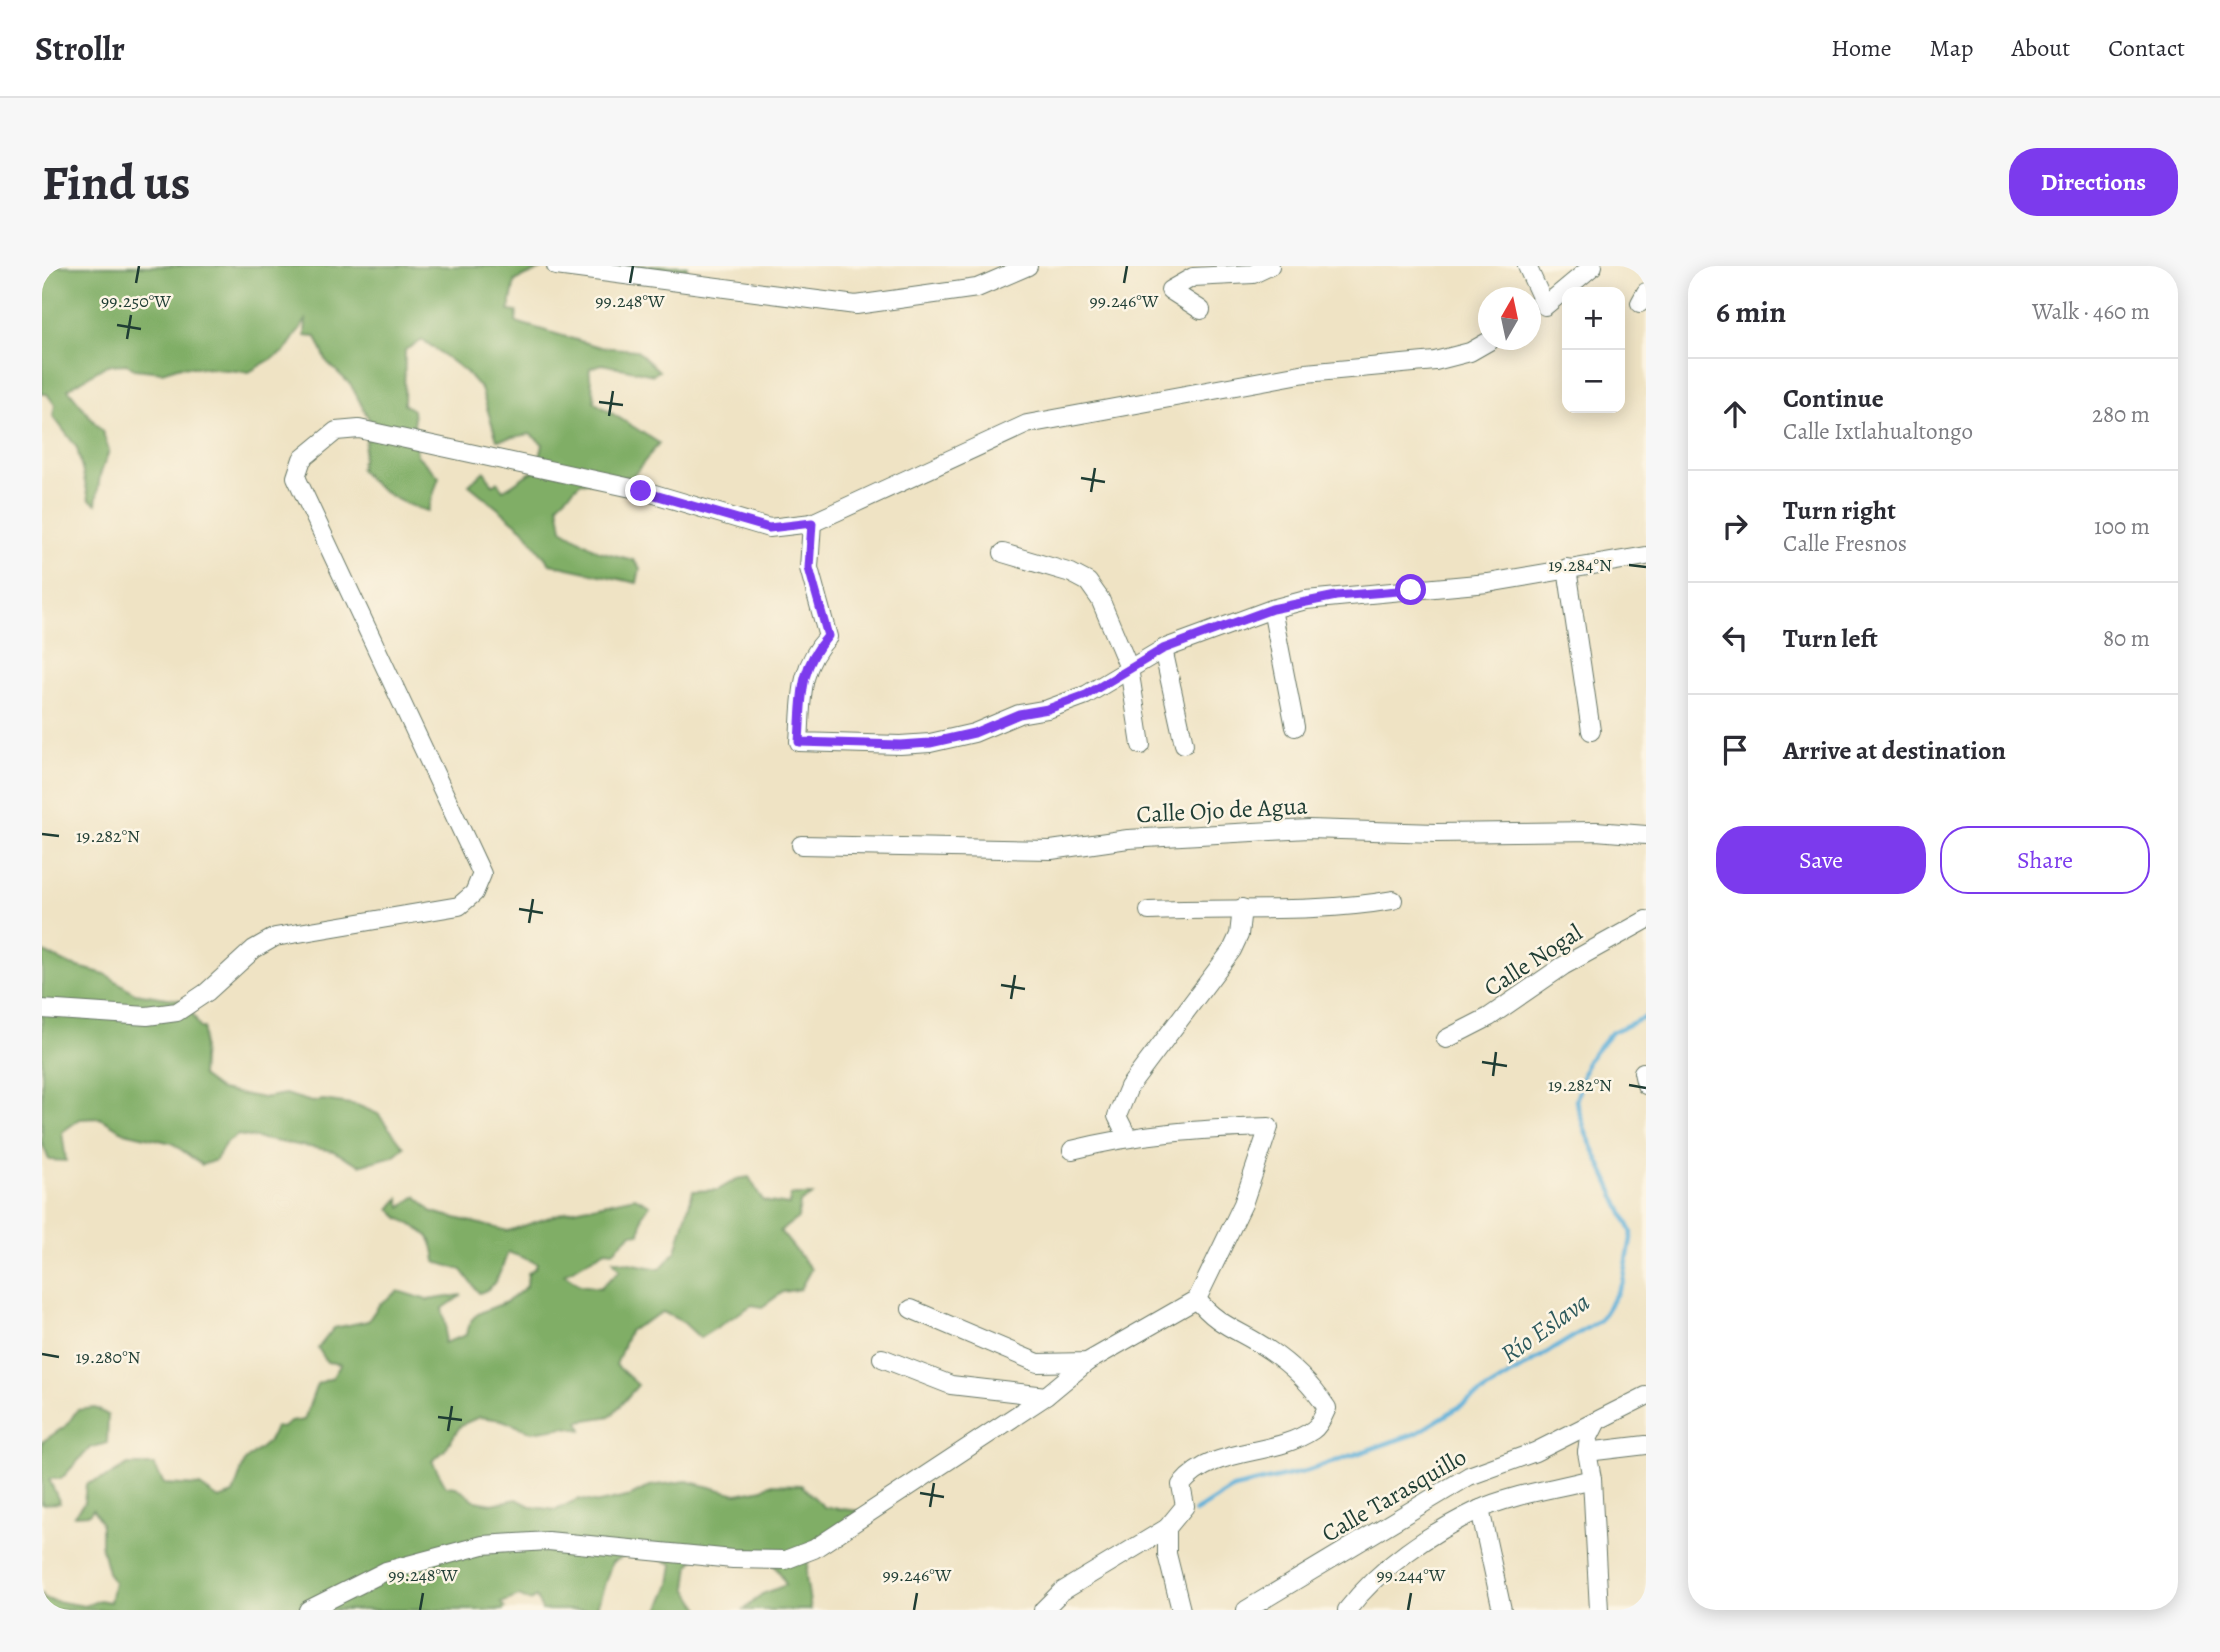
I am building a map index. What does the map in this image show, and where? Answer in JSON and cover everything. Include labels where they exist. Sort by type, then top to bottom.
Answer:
[{"type":"street","points":[[556,266],[856,306],[977,288],[1028,266]]},
{"type":"street","points":[[1201,310],[1170,290],[1193,277],[1252,274],[1270,266]]},
{"type":"street","points":[[1527,266],[1532,287]]},
{"type":"street","points":[[1541,309],[1593,266]]},
{"type":"street","points":[[42,1009],[146,1016],[177,1012],[207,992],[254,949],[275,937],[459,906],[474,893],[482,874],[296,477],[302,459],[336,431],[359,429],[641,491],[769,528],[812,523],[1027,424],[1307,373],[1435,361],[1478,347]]},
{"type":"street","points":[[812,523],[809,568],[828,636],[811,655],[803,683],[799,742],[900,745],[963,736],[1002,724],[1019,714],[1048,709],[1086,695],[1163,649],[1272,609],[1336,596],[1488,583],[1646,556]]},
{"type":"street","points":[[1003,553],[1071,573],[1088,582],[1100,599],[1129,668],[1141,746]]},
{"type":"street","points":[[1567,568],[1591,731]]},
{"type":"street","points":[[1272,609],[1295,727]]},
{"type":"street","points":[[1163,649],[1184,744]]},
{"type":"street","name":"Calle Ojo de Agua","points":[[801,845],[1051,850],[1128,839],[1309,829],[1436,833],[1597,831],[1646,835]]},
{"type":"street","points":[[1149,911],[1363,905],[1393,900]]},
{"type":"street","points":[[1127,1136],[1117,1116],[1129,1087],[1232,950],[1239,935],[1242,908]]},
{"type":"street","name":"Calle Nogal","points":[[1446,1039],[1489,1017],[1563,966],[1646,919]]},
{"type":"street","points":[[308,1610],[386,1571],[483,1545],[548,1541],[733,1559],[785,1560],[814,1549],[1046,1396],[1087,1363],[1197,1299],[1243,1204],[1269,1127],[1197,1129],[1127,1136],[1072,1150]]},
{"type":"street","points":[[1043,1610],[1061,1592],[1167,1528],[1185,1506],[1181,1485],[1191,1473],[1221,1458],[1272,1448],[1315,1430],[1327,1408],[1309,1381],[1268,1349],[1209,1316],[1197,1299]]},
{"type":"street","points":[[911,1309],[1038,1363],[1087,1363]]},
{"type":"street","points":[[882,1358],[951,1385],[1046,1396]]},
{"type":"street","name":"Calle Tarasquillo","points":[[1247,1610],[1469,1476],[1535,1452],[1646,1396]]},
{"type":"street","points":[[1596,1423],[1589,1437],[1587,1452],[1592,1479],[1599,1610]]},
{"type":"street","points":[[1587,1452],[1646,1445]]},
{"type":"street","points":[[1347,1610],[1357,1597],[1410,1550],[1480,1509],[1592,1479]]},
{"type":"street","points":[[1480,1509],[1502,1610]]},
{"type":"street","points":[[1167,1528],[1167,1554],[1181,1610]]},
{"type":"green space","points":[[42,266],[548,266],[515,281],[509,311],[517,312],[516,322],[600,347],[636,350],[659,371],[653,375],[602,364],[590,368],[594,402],[659,443],[626,485],[581,482],[558,504],[562,529],[599,551],[633,560],[640,568],[637,583],[550,564],[523,529],[469,485],[484,471],[493,485],[497,482],[503,490],[508,488],[537,470],[543,444],[530,434],[497,440],[481,389],[466,372],[423,340],[405,350],[404,404],[413,410],[417,455],[439,477],[428,511],[382,491],[360,470],[370,421],[351,385],[327,362],[316,337],[305,336],[306,320],[285,351],[249,372],[181,366],[162,372],[134,369],[127,364],[107,365],[68,389],[103,433],[109,451],[100,475],[96,504],[89,499],[77,448],[53,416],[55,405],[47,394],[42,394]]},
{"type":"green space","points":[[608,266],[687,266],[686,272],[681,275]]},
{"type":"green space","points":[[42,951],[71,965],[105,974],[135,993],[180,1000],[188,1005],[200,1028],[204,1028],[201,1076],[220,1090],[263,1098],[285,1094],[312,1102],[323,1100],[357,1105],[378,1114],[404,1147],[393,1156],[360,1165],[333,1151],[238,1135],[225,1144],[216,1160],[202,1165],[172,1143],[124,1132],[100,1118],[80,1119],[62,1132],[66,1161],[49,1160],[42,1143]]},
{"type":"green space","points":[[749,1177],[763,1201],[789,1205],[791,1195],[812,1195],[800,1203],[798,1218],[780,1231],[811,1269],[800,1289],[783,1292],[762,1307],[752,1305],[700,1338],[683,1322],[663,1312],[629,1331],[616,1365],[638,1385],[611,1416],[579,1421],[582,1430],[565,1427],[532,1432],[502,1420],[479,1417],[461,1425],[444,1451],[432,1461],[446,1486],[456,1487],[476,1501],[492,1504],[517,1499],[532,1507],[556,1510],[578,1499],[599,1503],[631,1496],[650,1486],[687,1481],[737,1494],[763,1489],[770,1484],[801,1485],[824,1507],[860,1511],[810,1547],[806,1576],[811,1610],[744,1610],[762,1594],[786,1585],[770,1561],[761,1554],[751,1550],[728,1549],[700,1551],[690,1565],[687,1588],[701,1610],[659,1610],[670,1584],[673,1564],[636,1551],[612,1562],[596,1610],[542,1610],[536,1597],[530,1601],[519,1596],[501,1603],[505,1608],[502,1610],[42,1610],[42,1593],[44,1599],[85,1606],[100,1600],[110,1602],[114,1582],[109,1576],[101,1545],[101,1523],[93,1509],[89,1514],[74,1515],[84,1503],[86,1484],[105,1478],[128,1465],[154,1465],[164,1484],[200,1486],[219,1499],[233,1494],[245,1461],[269,1441],[275,1427],[282,1428],[290,1422],[304,1420],[317,1384],[332,1378],[341,1364],[327,1362],[318,1348],[334,1328],[368,1321],[379,1305],[398,1291],[427,1300],[462,1295],[442,1309],[446,1327],[444,1343],[466,1335],[476,1316],[508,1301],[527,1286],[528,1273],[537,1263],[508,1252],[494,1283],[479,1293],[462,1270],[436,1262],[433,1245],[427,1235],[390,1209],[399,1198],[401,1207],[416,1196],[432,1212],[508,1231],[565,1212],[635,1197],[650,1205],[643,1214],[640,1234],[632,1233],[613,1251],[606,1250],[564,1274],[580,1285],[600,1288],[620,1270],[613,1260],[660,1269],[676,1251],[693,1191],[718,1190],[737,1179]]},
{"type":"green space","points":[[95,1408],[108,1415],[107,1443],[90,1448],[61,1479],[49,1479],[60,1503],[42,1504],[42,1442],[67,1425],[77,1410]]},
{"type":"waterway","name":"Río Eslava","points":[[1195,1512],[1233,1488],[1307,1471],[1417,1433],[1600,1320],[1623,1283],[1632,1233],[1586,1133],[1576,1101],[1587,1061],[1612,1032],[1646,1017]]},
{"type":"route","points":[[641,491],[769,528],[812,523],[809,568],[828,636],[811,655],[803,683],[799,742],[900,745],[930,743],[974,733],[1002,724],[1019,714],[1048,709],[1086,695],[1163,649],[1272,609],[1306,600],[1366,592],[1411,590]]}]
